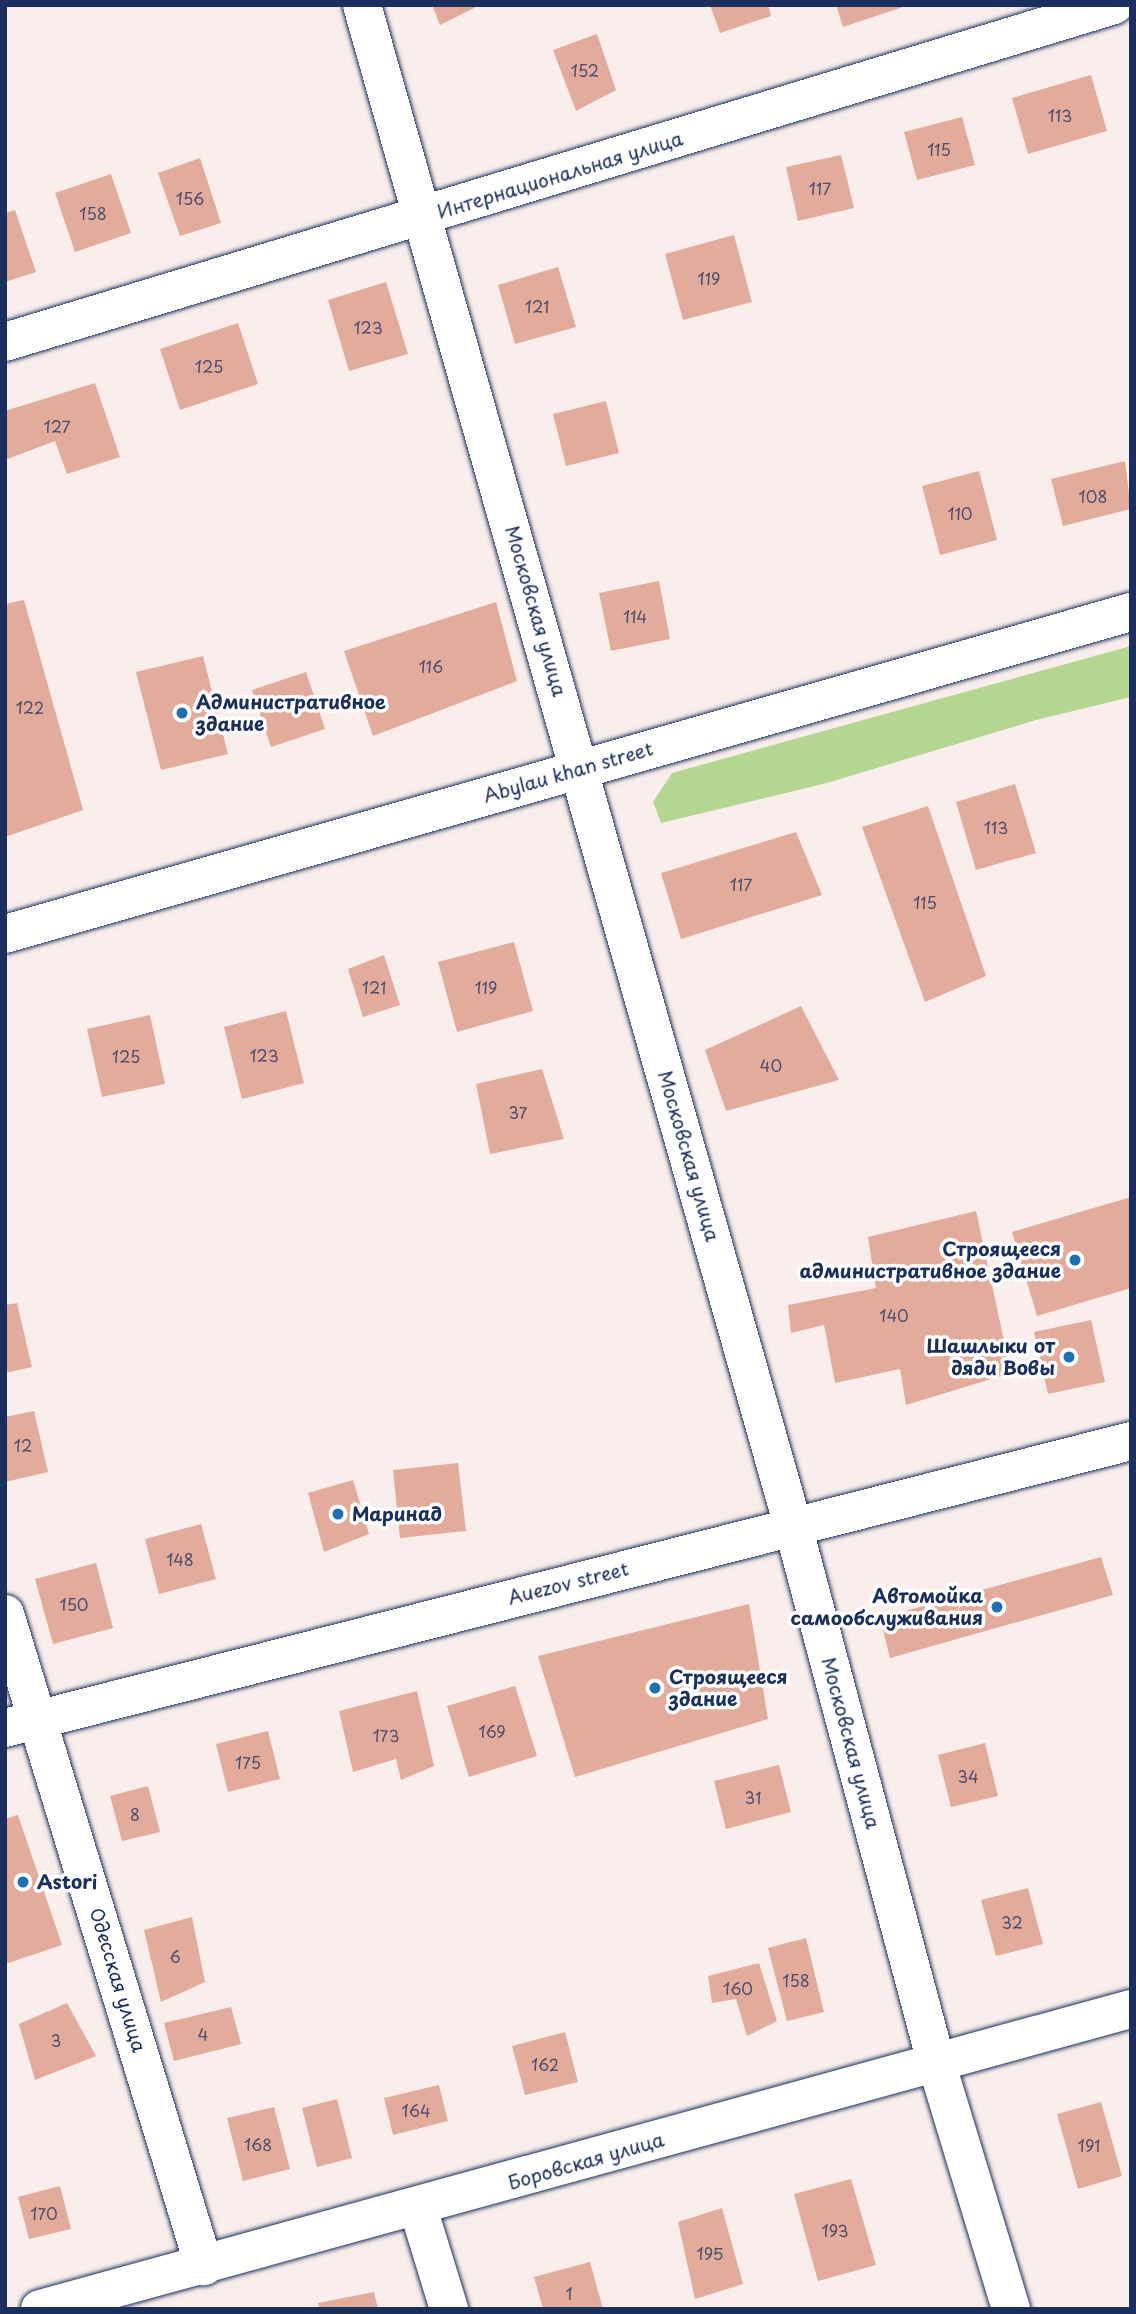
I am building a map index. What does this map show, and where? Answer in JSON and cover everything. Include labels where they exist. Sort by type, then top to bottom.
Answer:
[{"type":"street","name":"Московская улица","points":[[362,5],[793,1525],[936,2062],[1011,2309]]},
{"type":"street","name":"Интернациональная улица","points":[[5,342],[1114,5]]},
{"type":"street","name":"Abylau khan street","points":[[5,934],[1131,612]]},
{"type":"street","name":"Auezov street","points":[[23,1724],[793,1525],[1131,1441]]},
{"type":"street","name":"Одесская улица","points":[[5,1614],[23,1724],[204,2266]]},
{"type":"street","name":"Боровская улица","points":[[40,2309],[418,2208],[1131,2009]]},
{"type":"street","points":[[418,2208],[449,2309]]},
{"type":"green space","points":[[1131,646],[1131,697],[1036,720],[827,783],[661,823],[653,802],[672,773]]},
{"type":"building","points":[[432,5],[480,5],[440,25]]},
{"type":"building","points":[[710,5],[768,5],[771,16],[720,33]]},
{"type":"building","points":[[836,5],[906,5],[906,6],[843,27]]},
{"type":"building","points":[[597,34],[616,90],[576,111],[553,50]]},
{"type":"building","points":[[1091,75],[1107,131],[1028,154],[1012,98]]},
{"type":"building","points":[[962,117],[975,165],[917,180],[904,132]]},
{"type":"building","points":[[841,155],[854,208],[798,221],[786,167]]},
{"type":"building","points":[[200,158],[221,223],[180,236],[158,173]]},
{"type":"building","points":[[111,174],[131,233],[75,252],[55,193]]},
{"type":"building","points":[[15,210],[36,272],[5,282],[5,213]]},
{"type":"building","points":[[734,235],[752,302],[683,320],[665,254]]},
{"type":"building","points":[[558,267],[576,327],[515,344],[498,285]]},
{"type":"building","points":[[386,282],[408,354],[349,371],[328,300]]},
{"type":"building","points":[[238,323],[258,384],[180,410],[160,349]]},
{"type":"building","points":[[95,383],[120,457],[67,474],[55,441],[5,460],[5,411]]},
{"type":"building","points":[[606,401],[619,453],[566,466],[553,414]]},
{"type":"building","points":[[1125,461],[1131,509],[1063,526],[1051,479]]},
{"type":"building","points":[[979,471],[997,540],[940,555],[922,486]]},
{"type":"building","points":[[659,581],[670,639],[611,651],[599,593]]},
{"type":"building","points":[[24,600],[83,810],[5,837],[5,604]]},
{"type":"building","points":[[496,602],[517,681],[373,736],[344,651]]},
{"type":"building","name":"Административное здание","points":[[203,656],[228,754],[161,770],[136,672]]},
{"type":"building","points":[[306,672],[325,729],[271,747],[252,690]]},
{"type":"building","points":[[1015,784],[1036,853],[976,870],[956,802]]},
{"type":"building","points":[[928,806],[986,976],[925,1002],[862,827]]},
{"type":"building","points":[[796,832],[822,895],[681,939],[661,873]]},
{"type":"building","points":[[514,942],[533,1011],[457,1032],[438,962]]},
{"type":"building","points":[[384,955],[400,1005],[363,1017],[348,969]]},
{"type":"building","points":[[801,1006],[839,1080],[726,1111],[705,1050]]},
{"type":"building","points":[[286,1011],[304,1083],[242,1099],[224,1027]]},
{"type":"building","points":[[150,1015],[165,1084],[102,1097],[87,1029]]},
{"type":"building","points":[[542,1069],[564,1139],[490,1154],[476,1084]]},
{"type":"building","name":"Строящееся административное здание","points":[[1131,1197],[1131,1288],[1037,1316],[1012,1232]]},
{"type":"building","points":[[976,1211],[1011,1373],[906,1405],[900,1369],[835,1383],[824,1325],[791,1333],[788,1305],[876,1288],[868,1237]]},
{"type":"building","points":[[17,1303],[32,1367],[5,1373],[5,1305]]},
{"type":"building","name":"Шашлыки от дяди Вовы","points":[[1091,1320],[1105,1382],[1048,1394],[1034,1332]]},
{"type":"building","points":[[34,1411],[48,1472],[5,1482],[5,1417]]},
{"type":"building","points":[[458,1463],[466,1531],[400,1538],[393,1470]]},
{"type":"building","name":"Маринад","points":[[353,1480],[369,1534],[324,1552],[308,1493]]},
{"type":"building","points":[[201,1524],[216,1579],[159,1594],[145,1539]]},
{"type":"building","name":"Автомойка самообслуживания","points":[[1101,1557],[1113,1595],[890,1658],[880,1618]]},
{"type":"building","points":[[96,1563],[113,1628],[53,1644],[35,1579]]},
{"type":"building","name":"Строящееся здание","points":[[749,1604],[768,1719],[575,1777],[538,1656]]},
{"type":"building","points":[[515,1686],[537,1756],[469,1777],[447,1706]]},
{"type":"building","points":[[417,1691],[434,1766],[401,1780],[396,1759],[353,1772],[339,1711]]},
{"type":"building","points":[[268,1731],[280,1779],[228,1792],[216,1744]]},
{"type":"building","points":[[985,1743],[998,1796],[951,1807],[938,1755]]},
{"type":"building","points":[[779,1765],[791,1812],[726,1829],[714,1781]]},
{"type":"building","points":[[148,1786],[160,1832],[122,1841],[110,1796]]},
{"type":"building","name":"Astori","points":[[18,1815],[62,1945],[5,1964],[5,1819]]},
{"type":"building","points":[[1028,1888],[1043,1944],[996,1956],[981,1900]]},
{"type":"building","points":[[192,1917],[205,1982],[161,2002],[144,1930]]},
{"type":"building","points":[[806,1938],[824,2012],[787,2021],[768,1948]]},
{"type":"building","points":[[759,1963],[777,2021],[747,2036],[736,1999],[712,2003],[708,1976]]},
{"type":"building","points":[[67,2003],[96,2056],[35,2080],[19,2024]]},
{"type":"building","points":[[231,2007],[241,2044],[174,2061],[164,2023]]},
{"type":"building","points":[[565,2032],[578,2082],[525,2095],[512,2046]]},
{"type":"building","points":[[439,2085],[448,2121],[393,2135],[384,2098]]},
{"type":"building","points":[[337,2099],[352,2158],[317,2167],[302,2108]]},
{"type":"building","points":[[1101,2102],[1122,2176],[1078,2189],[1057,2114]]},
{"type":"building","points":[[274,2107],[290,2169],[243,2181],[227,2118]]},
{"type":"building","points":[[851,2179],[876,2265],[818,2281],[794,2194]]},
{"type":"building","points":[[60,2186],[71,2229],[29,2239],[18,2197]]},
{"type":"building","points":[[722,2208],[743,2284],[695,2299],[678,2222]]},
{"type":"building","points":[[590,2262],[603,2309],[543,2309],[534,2277]]},
{"type":"building","points":[[374,2292],[378,2309],[319,2309],[318,2303]]},
{"type":"place","name":"Административное здание","points":[[182,713]]},
{"type":"place","name":"Строящееся административное здание","points":[[1075,1260]]},
{"type":"place","name":"Шашлыки от дяди Вовы","points":[[1069,1357]]},
{"type":"place","name":"Маринад","points":[[338,1514]]},
{"type":"place","name":"Автомойка самообслуживания","points":[[997,1607]]},
{"type":"place","name":"Строящееся здание","points":[[655,1688]]},
{"type":"place","name":"Astori","points":[[23,1882]]}]
